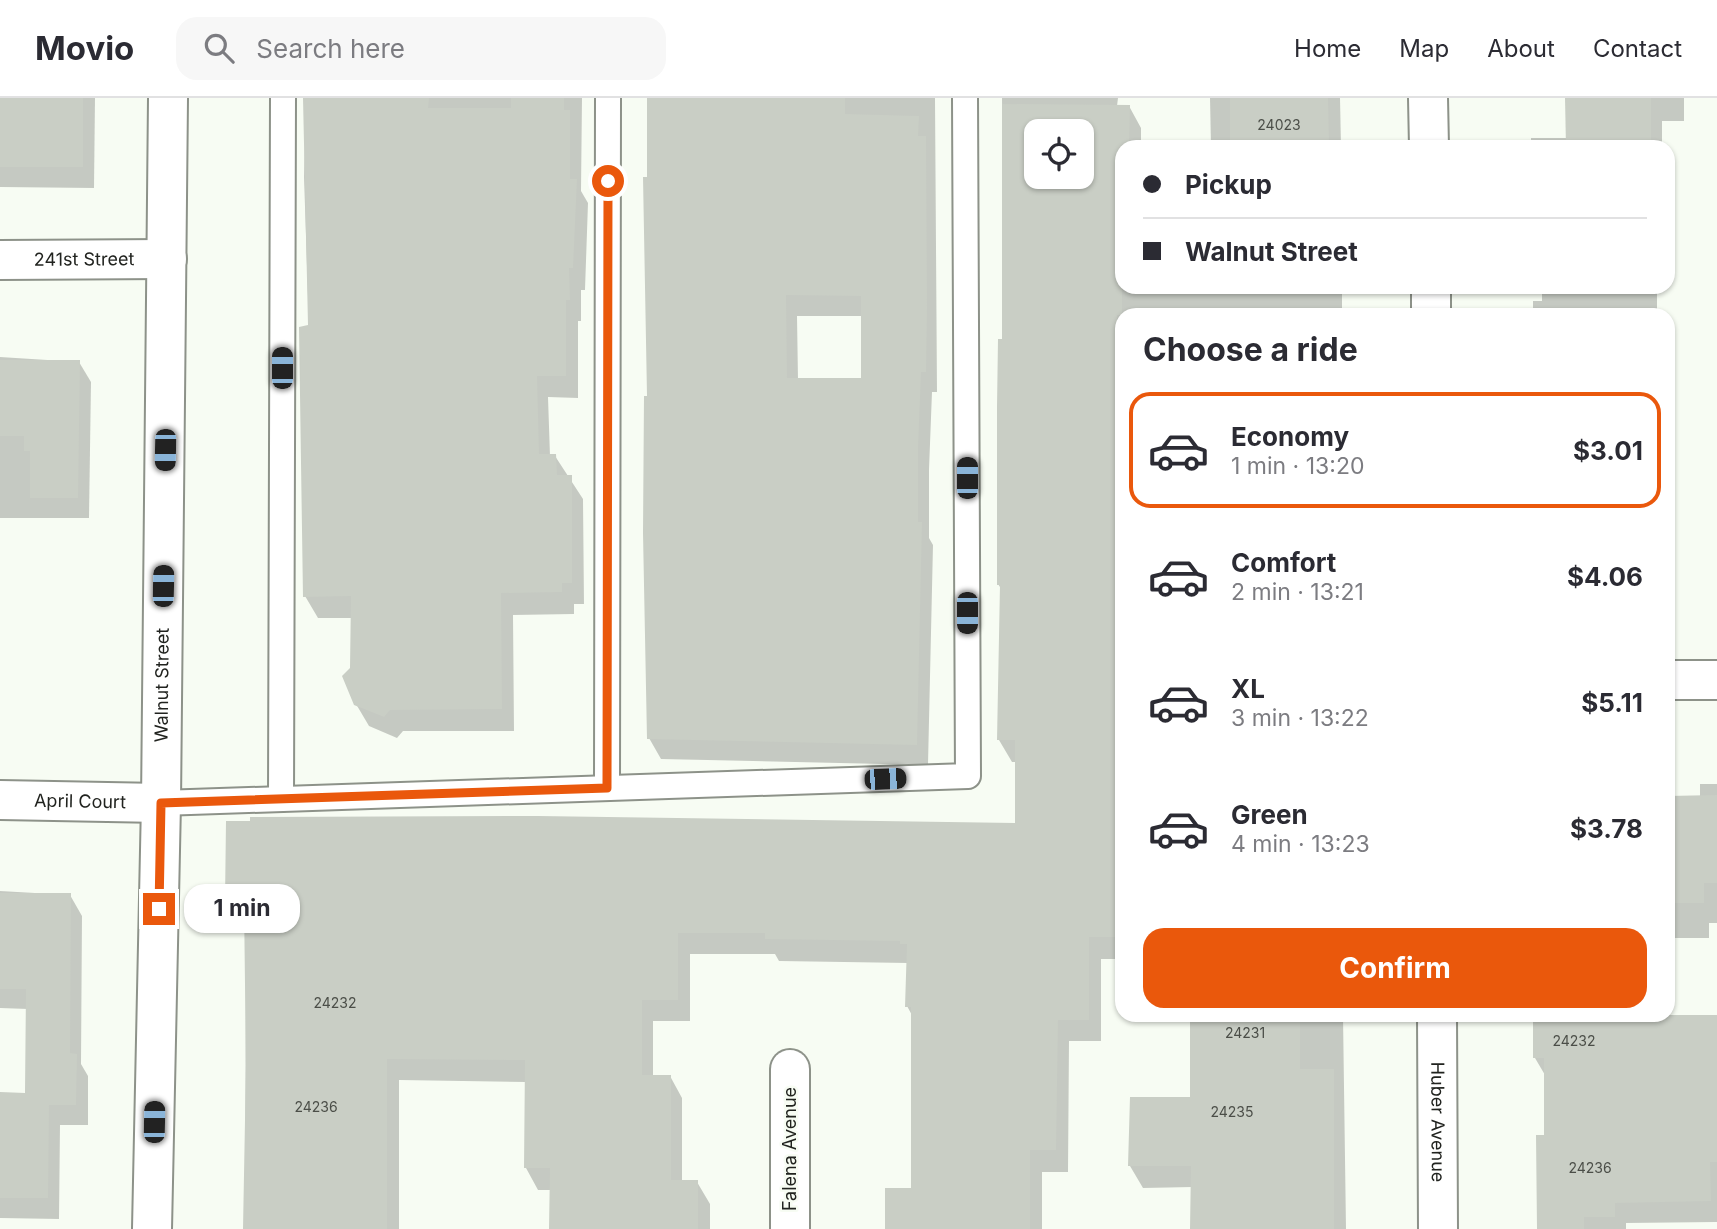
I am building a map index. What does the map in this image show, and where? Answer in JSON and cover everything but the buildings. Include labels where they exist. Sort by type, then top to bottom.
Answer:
[{"type":"street","name":"Walnut Street","points":[[152,1229],[161,803],[168,98]]},
{"type":"street","points":[[1428,98],[1429,140]]},
{"type":"street","name":"241st Street","points":[[0,260],[167,259]]},
{"type":"street","points":[[1675,680],[1717,680]]},
{"type":"street","name":"April Court","points":[[0,800],[161,803]]},
{"type":"street","name":"Huber Avenue","points":[[1437,1022],[1438,1229]]},
{"type":"street","name":"Falena Avenue","points":[[790,1069],[790,1229]]},
{"type":"lane","points":[[281,799],[283,98]]},
{"type":"lane","points":[[607,788],[608,98]]},
{"type":"lane","points":[[161,803],[968,776],[965,98]]},
{"type":"route","points":[[159,909],[161,803],[607,788],[608,181]]}]
